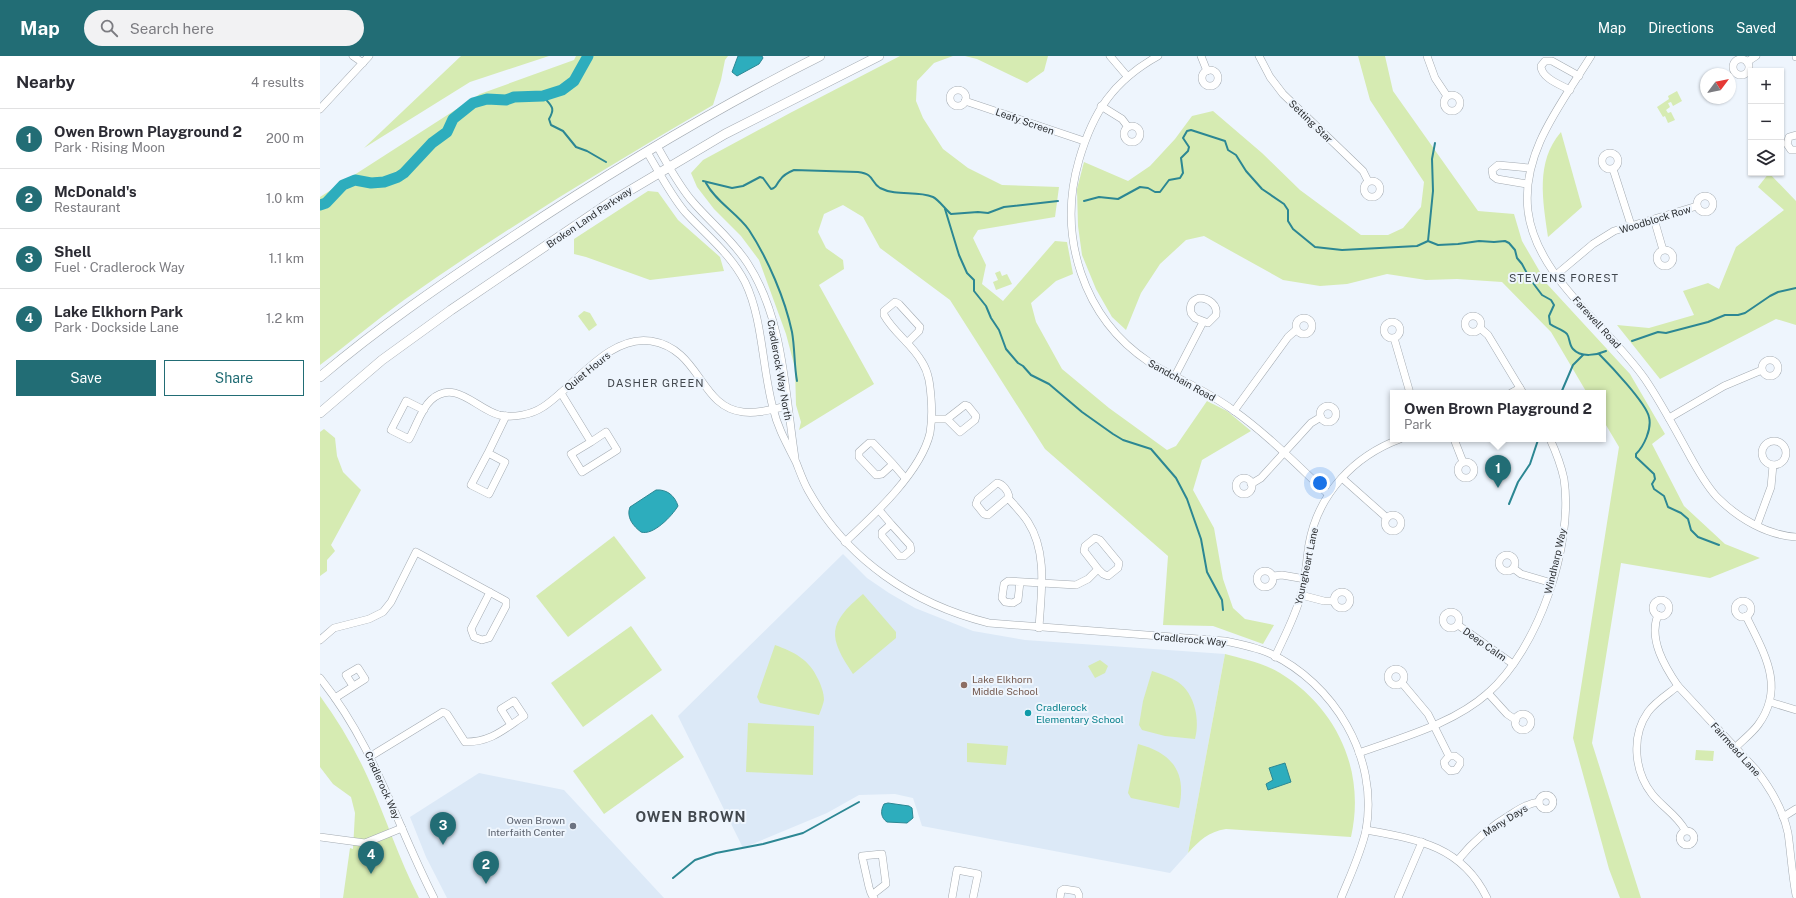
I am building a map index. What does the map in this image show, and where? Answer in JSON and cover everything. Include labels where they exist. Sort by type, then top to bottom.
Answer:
[{"type":"main road","points":[[320,377],[373,335],[468,266],[570,199],[657,146],[820,56]]},
{"type":"main road","name":"Broken Land Parkway","points":[[320,413],[382,360],[451,310],[594,213],[659,172],[725,134],[879,56]]},
{"type":"street","points":[[353,56],[363,62]]},
{"type":"street","points":[[320,109],[370,56]]},
{"type":"street","points":[[1110,56],[1128,76]]},
{"type":"street","name":"Sandchain Road","points":[[1158,56],[1128,76],[1109,95],[1084,142],[1076,171],[1070,207],[1072,237],[1079,271],[1087,290],[1102,316],[1119,337],[1149,362],[1215,398],[1234,411],[1255,427],[1328,494]]},
{"type":"street","points":[[1201,56],[1207,71]]},
{"type":"street","name":"Setting Star","points":[[1259,56],[1270,77],[1283,94],[1363,171],[1368,181]]},
{"type":"street","points":[[1426,56],[1435,78],[1447,96]]},
{"type":"street","name":"Farewell Road","points":[[1591,56],[1541,140],[1530,168],[1527,184],[1528,212],[1533,234],[1542,255],[1556,276],[1636,367],[1669,418],[1709,488],[1729,508],[1746,520],[1782,535],[1796,537]]},
{"type":"street","points":[[1747,62],[1756,56]]},
{"type":"street","points":[[1570,90],[1545,76],[1541,66],[1545,62],[1552,61],[1579,76]]},
{"type":"street","name":"Leafy Screen","points":[[965,101],[1084,142]]},
{"type":"street","points":[[1102,106],[1122,118],[1128,127]]},
{"type":"street","points":[[1796,135],[1791,136],[1787,141],[1789,148],[1796,150]]},
{"type":"street","name":"Cradlerock Way North","points":[[657,146],[692,201],[733,244],[755,277],[768,306],[776,338],[788,406],[795,462]]},
{"type":"street","name":"Cradlerock Way North","points":[[647,152],[684,210],[725,252],[745,283],[750,295],[757,324],[773,409],[780,431],[814,501],[845,542]]},
{"type":"street","points":[[1527,184],[1497,179],[1492,170],[1498,165],[1530,168]]},
{"type":"street","points":[[1613,168],[1631,225]]},
{"type":"street","name":"Woodblock Row","points":[[1556,276],[1595,243],[1614,232],[1631,225],[1697,206]]},
{"type":"street","points":[[1654,218],[1663,250]]},
{"type":"street","points":[[845,542],[879,510],[905,478],[924,450],[930,433],[932,419],[929,379],[922,362],[908,342],[884,315],[884,310],[892,303],[895,302],[899,304],[920,327],[919,331],[908,342]]},
{"type":"street","points":[[1175,376],[1202,322]]},
{"type":"street","points":[[1480,328],[1488,335],[1521,390]]},
{"type":"street","points":[[1234,411],[1288,337],[1296,330]]},
{"type":"street","points":[[1394,338],[1409,390]]},
{"type":"street","name":"Quiet Hours","points":[[424,410],[406,401],[391,430],[409,439],[424,410],[432,400],[442,393],[448,392],[462,395],[493,412],[506,416],[521,415],[536,411],[561,393],[598,360],[611,351],[629,342],[642,340],[669,346],[682,356],[693,368],[711,394],[723,405],[742,412],[758,412],[788,406]]},
{"type":"street","points":[[1669,418],[1724,386],[1762,370]]},
{"type":"street","points":[[561,393],[591,442]]},
{"type":"street","points":[[488,453],[505,462],[488,494],[471,484],[506,416]]},
{"type":"street","points":[[1251,484],[1260,478],[1312,422],[1321,417]]},
{"type":"street","points":[[932,419],[947,419]]},
{"type":"street","points":[[606,432],[617,450],[582,472],[571,454],[591,442],[606,432]]},
{"type":"street","points":[[893,464],[878,476],[859,457],[859,452],[868,443],[873,442],[893,464],[905,478]]},
{"type":"street","name":"Youngheart Lane","points":[[1275,657],[1301,595],[1313,531],[1328,494],[1363,458],[1393,442]]},
{"type":"street","points":[[1455,442],[1463,462]]},
{"type":"street","name":"Windharp Way","points":[[1360,753],[1434,725],[1463,710],[1488,693],[1513,664],[1536,625],[1552,583],[1564,528],[1564,479],[1551,442]]},
{"type":"street","points":[[1757,525],[1771,487],[1773,465]]},
{"type":"street","points":[[1342,478],[1387,518]]},
{"type":"street","points":[[1008,498],[988,515],[984,514],[976,504],[978,499],[997,483],[1001,484],[1008,492],[1008,498],[1028,522],[1036,538],[1041,557],[1042,584],[1039,628]]},
{"type":"street","points":[[879,510],[910,545],[910,550],[904,556],[899,556],[882,536],[882,532],[891,524]]},
{"type":"street","points":[[1095,538],[1100,540],[1119,563],[1118,568],[1108,576],[1103,574],[1098,569],[1085,554],[1084,549],[1085,546],[1095,538]]},
{"type":"street","name":"Cradlerock Way","points":[[845,542],[880,572],[930,603],[955,614],[989,623],[1225,641],[1250,647],[1275,657],[1306,678],[1326,696],[1342,717],[1360,753],[1368,797],[1366,830],[1354,868],[1341,898]]},
{"type":"street","points":[[320,640],[334,628],[369,619],[383,612],[391,602],[416,552],[504,599],[506,603],[489,638],[482,640],[474,637],[471,629],[490,592]]},
{"type":"street","points":[[1513,568],[1521,574],[1552,583]]},
{"type":"street","points":[[1020,582],[1076,585],[1088,579],[1098,569]]},
{"type":"street","points":[[1273,576],[1282,575],[1304,579]]},
{"type":"street","points":[[1301,595],[1324,601],[1334,601]]},
{"type":"street","name":"Fairmead Lane","points":[[1658,615],[1655,628],[1658,649],[1666,668],[1678,686],[1736,747],[1766,782],[1778,802],[1788,832],[1796,895]]},
{"type":"street","points":[[1736,747],[1758,726],[1770,702],[1771,680],[1769,663],[1746,616]]},
{"type":"street","name":"Deep Calm","points":[[1458,625],[1513,664]]},
{"type":"street","name":"Cradlerock Way","points":[[320,678],[354,725],[371,756],[434,898]]},
{"type":"street","points":[[1402,683],[1425,709],[1449,756]]},
{"type":"street","points":[[335,698],[353,686]]},
{"type":"street","points":[[1678,686],[1647,713],[1640,726],[1637,752],[1640,770],[1647,787],[1656,799],[1678,819],[1684,830]]},
{"type":"street","points":[[1488,693],[1507,714],[1516,720]]},
{"type":"street","points":[[1770,702],[1796,710]]},
{"type":"street","points":[[371,756],[443,712],[447,714],[465,742],[483,741],[511,725]]},
{"type":"street","name":"Many Days","points":[[1458,860],[1469,846],[1491,826],[1529,804],[1539,802]]},
{"type":"street","points":[[1783,817],[1796,809]]},
{"type":"street","points":[[320,837],[366,842],[402,828]]},
{"type":"street","points":[[1366,830],[1413,838],[1434,846],[1458,860],[1470,871],[1479,883],[1487,898]]},
{"type":"street","points":[[1398,898],[1422,842]]},
{"type":"street","points":[[882,854],[886,884],[873,897],[862,856],[882,854]]},
{"type":"street","points":[[952,898],[957,870],[978,874],[973,898]]},
{"type":"street","points":[[1060,898],[1061,891],[1064,889],[1077,892],[1079,898]]},
{"type":"shaded area","name":"Lake Elkhorn Middle School","points":[[843,554],[867,578],[889,593],[915,608],[973,631],[1025,640],[1225,654],[1188,853],[1170,873],[922,826],[913,798],[895,794],[859,795],[827,813],[743,848],[678,716]]},
{"type":"shaded area","points":[[479,773],[564,790],[664,898],[447,898],[426,857],[410,817]]},
{"type":"green space","points":[[461,56],[549,56],[470,82],[364,148]]},
{"type":"green space","points":[[576,56],[728,56],[725,60],[721,80],[713,105],[595,175],[441,274],[404,300],[320,365],[320,197],[480,94],[574,60]]},
{"type":"green space","points":[[900,56],[953,56],[934,63],[917,81],[916,101],[923,118],[943,149],[968,168],[1002,185],[1059,187],[1055,217],[978,230],[973,238],[986,265],[982,284],[1003,301],[1055,241],[1067,242],[1073,274],[1056,281],[1031,303],[1036,322],[1062,369],[1109,408],[1167,450],[1176,446],[1207,401],[1227,411],[1251,431],[1202,460],[1193,490],[1214,528],[1223,579],[1233,608],[1245,619],[1274,625],[1263,644],[1213,626],[1163,625],[1168,556],[1045,449],[950,300],[880,248],[863,217],[843,205],[824,214],[818,232],[826,248],[843,260],[844,269],[819,285],[874,384],[799,430],[801,422],[796,405],[795,368],[786,334],[759,260],[741,236],[714,209],[697,187],[691,173],[703,160]]},
{"type":"green space","points":[[965,56],[1048,56],[1044,71],[1027,83],[977,59]]},
{"type":"green space","points":[[1358,56],[1385,56],[1393,91],[1478,211],[1514,214],[1522,241],[1547,284],[1630,374],[1665,434],[1652,444],[1684,506],[1725,544],[1760,558],[1710,578],[1621,563],[1592,743],[1641,898],[1620,898],[1609,869],[1573,738],[1619,447],[1606,425],[1606,390],[1585,390],[1551,332],[1502,282],[1457,279],[1426,280],[1387,274],[1347,284],[1320,286],[1283,280],[1204,236],[1186,240],[1160,264],[1141,293],[1126,330],[1112,317],[1096,289],[1082,255],[1078,226],[1077,189],[1084,162],[1128,181],[1150,166],[1175,139],[1192,116],[1213,111],[1262,153],[1300,190],[1361,235],[1388,235],[1403,228],[1421,207],[1424,182],[1370,100]]},
{"type":"green space","points":[[1677,91],[1682,101],[1673,106],[1671,102],[1668,103],[1670,107],[1666,110],[1668,113],[1671,112],[1675,120],[1668,123],[1665,116],[1663,117],[1657,107],[1669,99],[1668,96]]},
{"type":"green space","points":[[1561,132],[1582,207],[1548,237],[1543,196],[1544,169],[1547,156]]},
{"type":"green space","points":[[1767,176],[1772,176],[1796,201],[1796,325],[1776,319],[1660,379],[1617,325],[1649,328],[1694,315],[1683,291],[1708,283],[1719,289],[1736,247],[1784,210],[1758,187]]},
{"type":"green space","points":[[648,191],[658,192],[678,220],[720,257],[724,271],[650,280],[574,254],[574,239]]},
{"type":"green space","points":[[1000,271],[1002,276],[1007,274],[1012,284],[996,290],[993,282],[998,280],[995,273]]},
{"type":"green space","points":[[584,311],[590,313],[597,325],[589,331],[578,316]]},
{"type":"green space","points":[[324,429],[335,438],[337,456],[343,472],[361,490],[331,545],[335,551],[327,560],[327,571],[320,576],[320,432]]},
{"type":"green space","points":[[614,536],[646,578],[568,637],[536,596]]},
{"type":"green space","points":[[863,594],[896,632],[896,638],[853,674],[839,650],[835,631],[837,623],[843,614]]},
{"type":"green space","points":[[631,626],[662,670],[583,727],[551,683]]},
{"type":"green space","points":[[775,645],[800,657],[814,672],[821,686],[824,697],[819,715],[760,703],[757,697]]},
{"type":"green space","points":[[1225,654],[1260,664],[1280,673],[1300,687],[1317,704],[1331,723],[1342,743],[1350,765],[1354,788],[1355,812],[1351,837],[1226,829],[1209,834],[1196,844],[1188,853]]},
{"type":"green space","points":[[1100,660],[1108,666],[1105,673],[1095,678],[1088,666]]},
{"type":"green space","points":[[1152,671],[1178,682],[1189,693],[1195,708],[1197,724],[1195,739],[1165,736],[1142,730],[1139,725],[1143,701]]},
{"type":"green space","points":[[320,696],[334,716],[363,767],[419,898],[343,898],[350,848],[353,849],[355,813],[351,797],[333,784],[320,767]]},
{"type":"green space","points":[[652,714],[684,757],[604,814],[573,771]]},
{"type":"green space","points":[[748,723],[814,726],[813,775],[746,772]]},
{"type":"green space","points":[[967,743],[1008,746],[1006,765],[967,762]]},
{"type":"green space","points":[[1138,744],[1160,753],[1174,766],[1179,774],[1181,784],[1179,808],[1131,798],[1128,793]]},
{"type":"green space","points":[[1696,750],[1714,751],[1713,761],[1695,760]]},
{"type":"water","points":[[738,56],[762,56],[763,58],[759,64],[737,76],[732,72]]},
{"type":"water","points":[[656,490],[667,492],[673,496],[678,506],[662,524],[651,531],[641,532],[631,521],[629,514],[630,507]]},
{"type":"water","points":[[1285,763],[1291,782],[1268,790],[1266,784],[1273,780],[1269,768]]},
{"type":"water","points":[[888,803],[909,806],[912,808],[913,818],[907,823],[887,822],[882,816],[882,812],[884,804]]},
{"type":"waterway","points":[[320,205],[326,203],[343,185],[355,180],[371,183],[384,182],[398,177],[404,173],[432,143],[447,132],[453,119],[473,103],[487,99],[506,100],[514,97],[543,96],[562,90],[574,81],[588,56]]},
{"type":"waterway","points":[[543,96],[552,107],[552,112],[549,119],[551,125],[563,131],[576,147],[587,151],[606,162]]},
{"type":"waterway","points":[[1084,201],[1099,197],[1118,199],[1140,187],[1148,188],[1155,192],[1160,192],[1169,180],[1180,178],[1183,173],[1181,158],[1188,151],[1189,147],[1183,138],[1187,131],[1191,130],[1225,141],[1228,150],[1236,155],[1246,171],[1262,189],[1284,204],[1288,210],[1288,221],[1293,229],[1315,247],[1342,250],[1417,246],[1428,241],[1438,245],[1479,241],[1505,241],[1509,243],[1515,250],[1517,258],[1530,279],[1542,295],[1551,300],[1554,305],[1549,316],[1550,324],[1567,334],[1570,344],[1576,352],[1580,354],[1598,354],[1606,351]]},
{"type":"waterway","points":[[1428,241],[1433,191],[1432,159],[1435,143]]},
{"type":"waterway","points":[[703,181],[732,188],[743,186],[760,177],[763,178],[771,189],[775,187],[784,175],[794,170],[858,172],[867,174],[877,186],[887,191],[920,194],[933,197],[938,200],[951,214],[978,212],[988,213],[1004,207],[1058,201]]},
{"type":"waterway","points":[[706,183],[715,196],[739,218],[749,230],[769,266],[789,319],[793,338],[797,381]]},
{"type":"waterway","points":[[945,209],[959,255],[967,273],[974,280],[974,291],[986,306],[991,318],[999,330],[1006,349],[1018,363],[1031,375],[1049,384],[1082,412],[1113,434],[1123,440],[1151,449],[1176,478],[1187,499],[1201,539],[1207,572],[1222,600],[1223,610]]},
{"type":"waterway","points":[[1632,341],[1658,332],[1666,333],[1708,322],[1725,315],[1738,315],[1745,313],[1778,292],[1796,288]]},
{"type":"waterway","points":[[1599,354],[1635,394],[1649,417],[1650,422],[1648,432],[1642,447],[1636,454],[1636,457],[1654,474],[1655,479],[1652,484],[1654,489],[1664,496],[1668,507],[1681,513],[1688,519],[1691,530],[1698,537],[1719,545]]},
{"type":"waterway","points":[[1562,390],[1573,365],[1583,355]]},
{"type":"waterway","points":[[1509,504],[1518,482],[1530,464],[1537,442]]},
{"type":"waterway","points":[[673,878],[695,860],[716,853],[763,844],[803,833],[859,802]]},
{"type":"place","name":"Owen Brown Playground 2","points":[[1498,488]]},
{"type":"place","name":"Lake Elkhorn Middle School","points":[[964,685]]},
{"type":"place","name":"Cradlerock Elementary School","points":[[1028,713]]},
{"type":"place","name":"Owen Brown Interfaith Center","points":[[573,826]]},
{"type":"place","name":"Shell","points":[[443,845]]},
{"type":"place","name":"Lake Elkhorn Park","points":[[371,874]]},
{"type":"place","name":"McDonald's","points":[[486,884]]},
{"type":"district","name":"STEVENS FOREST","points":[[1564,278]]},
{"type":"district","name":"DASHER GREEN","points":[[656,383]]},
{"type":"district","name":"OWEN BROWN","points":[[691,817]]}]
